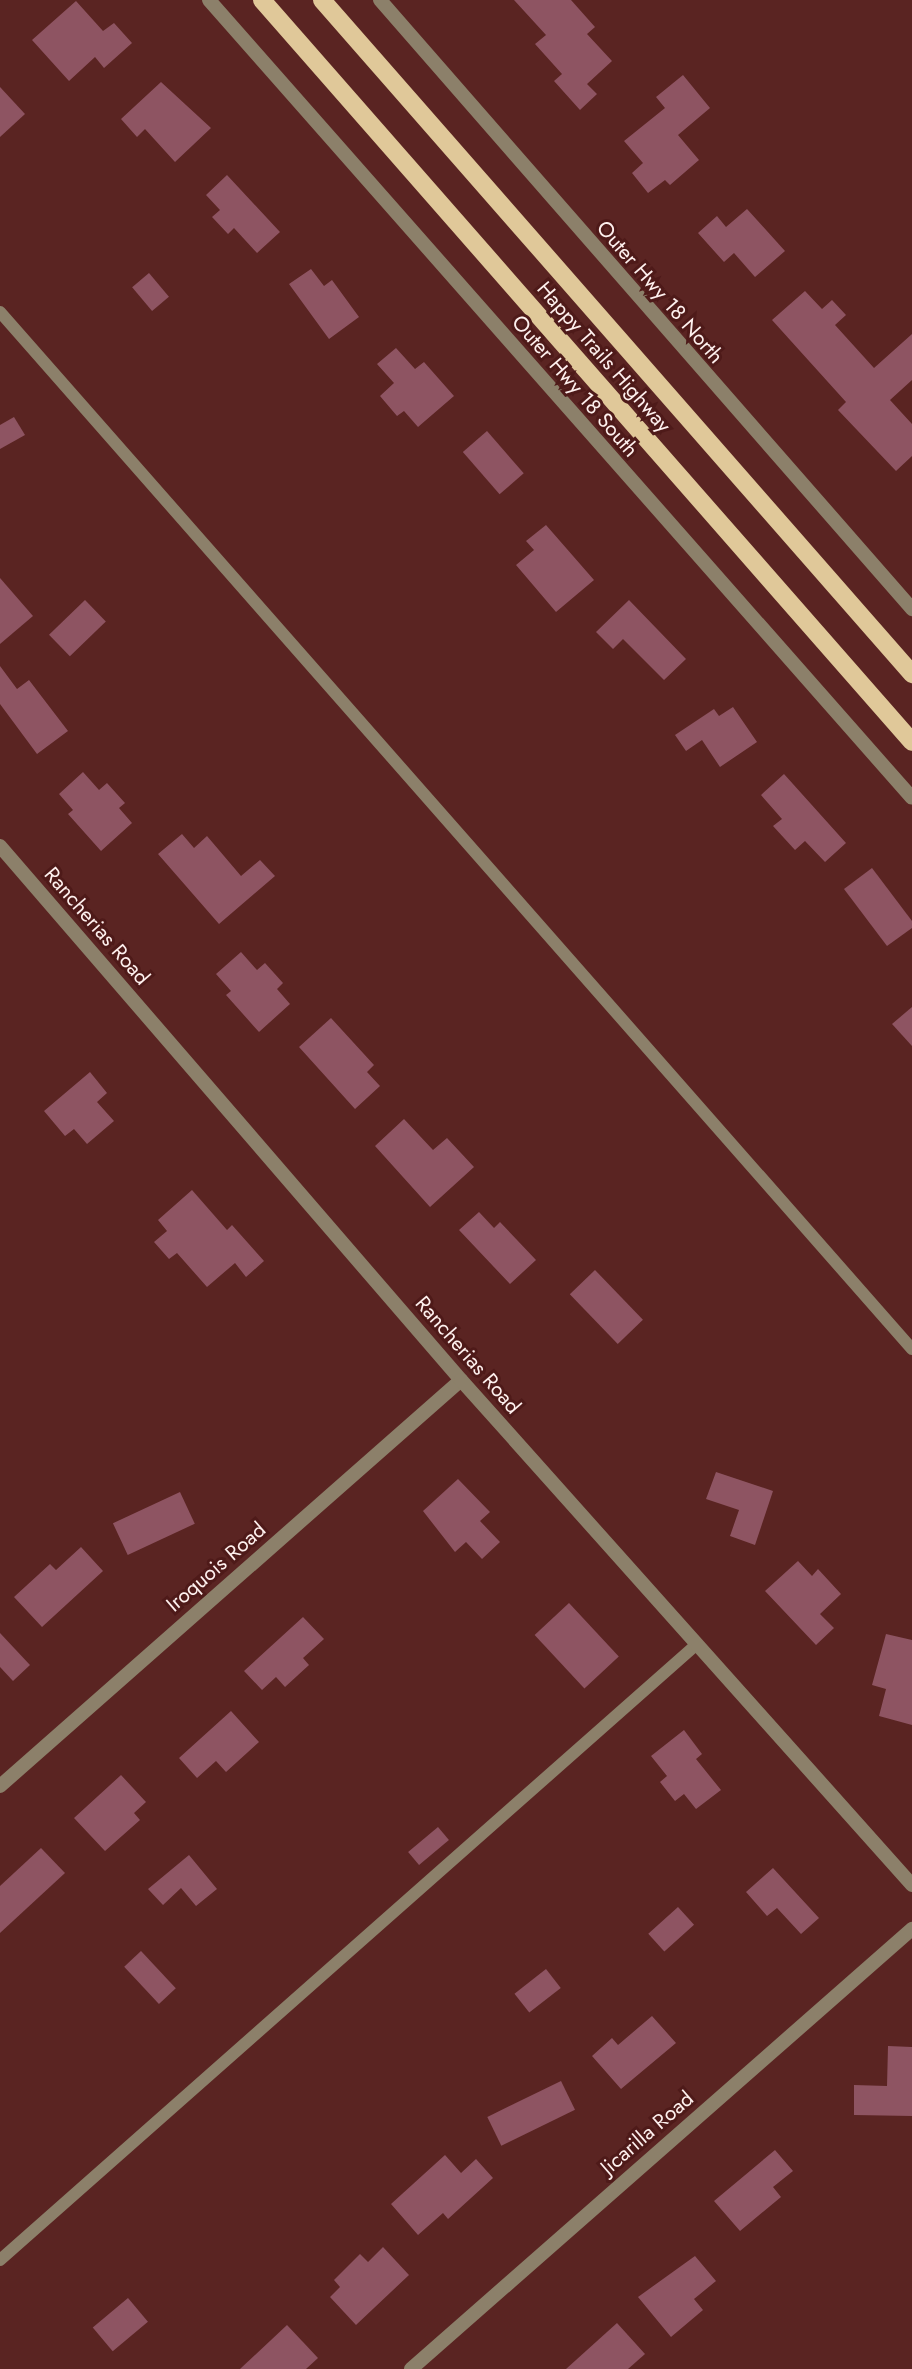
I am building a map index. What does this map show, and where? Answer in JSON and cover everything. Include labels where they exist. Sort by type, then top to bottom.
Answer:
[{"type":"main road","name":"Happy Trails Highway","points":[[262,0],[912,742]]},
{"type":"main road","name":"Happy Trails Highway","points":[[322,0],[912,674]]},
{"type":"street","name":"Outer Hwy 18 South","points":[[209,0],[912,798]]},
{"type":"street","name":"Outer Hwy 18 North","points":[[380,0],[912,609]]},
{"type":"street","name":"Rancherias Road","points":[[0,846],[461,1380],[912,1885]]},
{"type":"street","name":"Iroquois Road","points":[[0,1786],[461,1380]]},
{"type":"street","name":"Jicarilla Road","points":[[411,2369],[912,1929]]},
{"type":"lane","points":[[0,312],[912,1349]]},
{"type":"lane","points":[[0,2260],[697,1644]]},
{"type":"building","points":[[514,0],[571,0],[595,27],[587,34],[612,61],[587,84],[597,94],[580,110],[554,81],[562,74],[535,44],[546,35]]},
{"type":"building","points":[[76,1],[103,31],[114,23],[132,43],[104,68],[95,57],[69,81],[32,40]]},
{"type":"building","points":[[683,75],[710,108],[678,135],[699,160],[670,185],[665,180],[648,193],[632,173],[643,163],[624,141],[665,108],[656,97]]},
{"type":"building","points":[[161,82],[211,128],[175,162],[145,129],[137,137],[121,119]]},
{"type":"building","points":[[0,87],[25,114],[0,137]]},
{"type":"building","points":[[227,175],[280,232],[257,253],[234,228],[228,234],[212,217],[220,210],[206,195]]},
{"type":"building","points":[[747,209],[785,251],[755,277],[734,253],[724,262],[698,233],[717,216],[726,227]]},
{"type":"building","points":[[311,269],[324,286],[332,280],[359,317],[329,339],[289,284]]},
{"type":"building","points":[[149,273],[169,297],[152,311],[132,287]]},
{"type":"building","points":[[805,291],[822,309],[832,300],[846,315],[835,325],[874,368],[912,334],[912,380],[890,400],[912,424],[912,456],[896,471],[838,410],[846,402],[772,320]]},
{"type":"building","points":[[396,348],[415,369],[424,362],[454,396],[418,427],[404,411],[397,416],[380,396],[394,383],[377,364]]},
{"type":"building","points":[[14,417],[25,435],[0,449],[0,425]]},
{"type":"building","points":[[487,431],[524,473],[500,494],[463,452]]},
{"type":"building","points":[[546,525],[594,580],[556,612],[516,565],[534,550],[526,541]]},
{"type":"building","points":[[0,578],[33,616],[0,644]]},
{"type":"building","points":[[85,600],[106,622],[70,656],[49,635]]},
{"type":"building","points":[[629,600],[686,659],[664,680],[623,639],[613,649],[596,632]]},
{"type":"building","points":[[0,666],[17,689],[29,680],[68,731],[37,754],[0,704]]},
{"type":"building","points":[[733,707],[757,742],[720,767],[702,740],[686,751],[675,735],[714,709],[719,716]]},
{"type":"building","points":[[83,772],[99,790],[107,783],[125,803],[119,808],[132,823],[101,851],[68,814],[73,810],[59,794]]},
{"type":"building","points":[[784,774],[846,843],[825,862],[805,841],[795,850],[773,826],[782,819],[761,795]]},
{"type":"building","points":[[182,834],[194,848],[207,836],[241,876],[260,860],[275,876],[219,924],[158,854]]},
{"type":"building","points":[[872,868],[912,921],[912,928],[887,946],[844,889]]},
{"type":"building","points":[[241,952],[257,970],[265,963],[283,983],[277,989],[290,1004],[259,1032],[226,995],[231,991],[216,974]]},
{"type":"building","points":[[912,1007],[912,1046],[892,1024]]},
{"type":"building","points":[[331,1018],[374,1065],[367,1072],[380,1086],[355,1109],[299,1047]]},
{"type":"building","points":[[90,1072],[107,1093],[97,1102],[114,1121],[87,1144],[74,1129],[65,1136],[44,1111]]},
{"type":"building","points":[[404,1119],[433,1150],[447,1138],[474,1167],[430,1207],[375,1146]]},
{"type":"building","points":[[192,1190],[227,1230],[232,1225],[264,1261],[246,1277],[235,1263],[207,1287],[177,1253],[169,1259],[154,1242],[167,1231],[158,1220]]},
{"type":"building","points":[[479,1212],[494,1228],[500,1222],[536,1260],[510,1284],[459,1230]]},
{"type":"building","points":[[595,1270],[643,1320],[618,1344],[570,1294]]},
{"type":"building","points":[[716,1472],[773,1491],[755,1545],[730,1536],[739,1510],[706,1499]]},
{"type":"building","points":[[458,1479],[490,1512],[480,1521],[500,1542],[482,1559],[466,1542],[455,1552],[423,1511]]},
{"type":"building","points":[[180,1492],[195,1524],[128,1555],[113,1523]]},
{"type":"building","points":[[81,1547],[103,1571],[42,1627],[14,1597],[50,1564],[56,1570]]},
{"type":"building","points":[[798,1561],[812,1576],[818,1569],[841,1594],[820,1614],[834,1628],[816,1645],[765,1591]]},
{"type":"building","points":[[569,1603],[619,1656],[584,1688],[535,1635]]},
{"type":"building","points":[[303,1617],[324,1639],[303,1658],[309,1665],[285,1687],[276,1677],[262,1690],[244,1671]]},
{"type":"building","points":[[0,1633],[30,1665],[13,1681],[0,1667]]},
{"type":"building","points":[[886,1634],[912,1640],[912,1725],[879,1716],[886,1689],[872,1685]]},
{"type":"building","points":[[231,1711],[259,1742],[226,1772],[216,1761],[197,1778],[179,1758]]},
{"type":"building","points":[[684,1730],[702,1754],[696,1759],[721,1790],[696,1809],[684,1794],[675,1801],[660,1782],[667,1776],[651,1756]]},
{"type":"building","points":[[121,1775],[146,1802],[134,1813],[140,1820],[105,1851],[74,1818]]},
{"type":"building","points":[[438,1827],[449,1840],[419,1865],[408,1852]]},
{"type":"building","points":[[41,1848],[65,1873],[0,1933],[0,1886]]},
{"type":"building","points":[[189,1855],[217,1889],[196,1906],[181,1888],[163,1905],[148,1889]]},
{"type":"building","points":[[773,1868],[819,1918],[801,1934],[777,1908],[767,1916],[746,1892]]},
{"type":"building","points":[[678,1907],[694,1925],[664,1952],[648,1934]]},
{"type":"building","points":[[141,1951],[176,1988],[159,2004],[124,1967]]},
{"type":"building","points":[[546,1969],[561,1988],[529,2013],[514,1994]]},
{"type":"building","points":[[652,2016],[676,2043],[621,2089],[592,2056],[612,2038],[618,2045]]},
{"type":"building","points":[[888,2046],[912,2047],[912,2116],[854,2115],[854,2085],[887,2086]]},
{"type":"building","points":[[561,2081],[575,2110],[501,2146],[487,2117]]},
{"type":"building","points":[[775,2150],[793,2171],[773,2187],[781,2197],[740,2231],[714,2201]]},
{"type":"building","points":[[445,2155],[461,2173],[476,2159],[493,2178],[448,2219],[443,2213],[418,2235],[391,2204]]},
{"type":"building","points":[[383,2247],[409,2275],[356,2325],[330,2297],[340,2287],[334,2280],[360,2254],[368,2262]]},
{"type":"building","points":[[695,2256],[716,2281],[694,2299],[703,2310],[671,2337],[638,2297]]},
{"type":"building","points":[[128,2298],[148,2322],[113,2351],[93,2328]]},
{"type":"building","points":[[617,2323],[645,2354],[628,2369],[566,2369]]},
{"type":"building","points":[[287,2325],[318,2358],[306,2369],[240,2369]]}]
